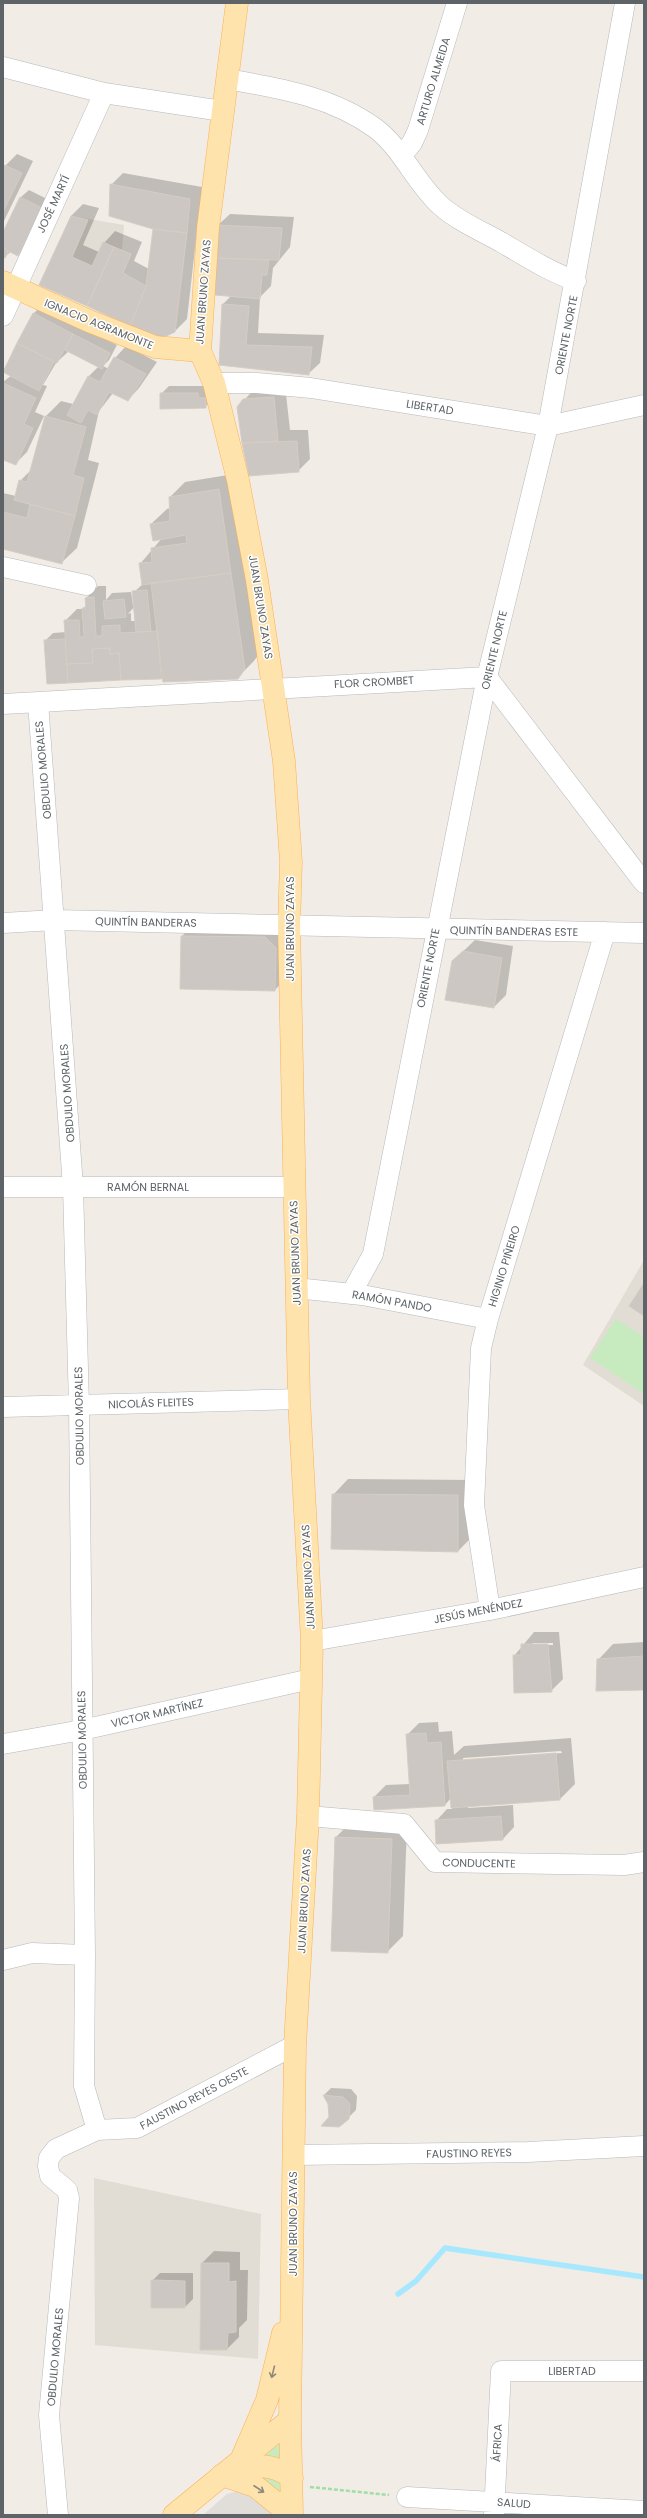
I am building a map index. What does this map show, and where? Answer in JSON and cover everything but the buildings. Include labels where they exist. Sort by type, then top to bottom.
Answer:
[{"type":"main road","name":"JUAN BRUNO ZAYAS","points":[[237,3],[208,228],[200,351],[214,383],[242,503],[257,580],[285,768],[291,862],[289,925],[293,1187],[299,1399],[312,1641],[308,1816],[295,2045],[290,2420],[292,2515]]},
{"type":"main road","name":"IGNACIO AGRAMONTE","points":[[9,285],[89,321],[155,347],[200,351]]},
{"type":"main road","points":[[240,2460],[267,2400],[292,2293]]},
{"type":"main road","points":[[174,2515],[290,2420]]},
{"type":"main road","points":[[222,2475],[260,2466],[279,2468],[292,2481]]},
{"type":"main road","points":[[222,2475],[255,2486],[292,2515]]},
{"type":"street","name":"ARTURO ALMEIDA","points":[[402,155],[412,144],[418,130],[457,3]]},
{"type":"street","name":"ORIENTE NORTE","points":[[351,1294],[373,1254],[435,930],[487,677],[548,426],[576,281],[625,3]]},
{"type":"street","points":[[3,67],[104,93],[222,111]]},
{"type":"street","points":[[227,79],[295,91],[316,98],[375,128],[402,155],[426,189],[442,206],[491,236],[562,276],[576,281]]},
{"type":"street","name":"JOSÉ MARTÍ","points":[[3,316],[9,285],[104,93]]},
{"type":"street","name":"LIBERTAD","points":[[214,383],[257,382],[311,388],[548,426],[644,405]]},
{"type":"street","points":[[3,566],[86,585]]},
{"type":"street","points":[[487,677],[644,883]]},
{"type":"street","name":"FLOR CROMBET","points":[[3,704],[274,687],[487,677]]},
{"type":"street","name":"OBDULIO MORALES","points":[[38,702],[55,920],[73,1187],[79,1406],[85,1955],[84,2086],[97,2130]]},
{"type":"street","name":"QUINTÍN BANDERAS","points":[[3,922],[55,920],[289,925]]},
{"type":"street","name":"QUINTÍN BANDERAS ESTE","points":[[289,925],[435,930],[644,933]]},
{"type":"street","name":"HIGINIO PIÑEIRO","points":[[490,1610],[474,1505],[481,1348],[488,1319],[605,932]]},
{"type":"street","name":"RAMÓN BERNAL","points":[[3,1187],[293,1187]]},
{"type":"street","name":"RAMÓN PANDO","points":[[296,1288],[351,1294],[488,1319]]},
{"type":"street","name":"NICOLÁS FLEITES","points":[[3,1407],[299,1399]]},
{"type":"street","name":"JESÚS MENÉNDEZ","points":[[312,1641],[490,1610],[644,1577]]},
{"type":"street","name":"VICTOR MARTÍNEZ","points":[[3,1744],[82,1730],[311,1679]]},
{"type":"street","name":"CONDUCENTE","points":[[308,1816],[404,1824],[435,1862],[624,1865],[644,1862]]},
{"type":"street","points":[[3,1960],[32,1953],[85,1955]]},
{"type":"street","name":"FAUSTINO REYES OESTE","points":[[69,2198],[66,2190],[50,2176],[48,2166],[49,2158],[56,2149],[97,2130],[137,2128],[295,2045]]},
{"type":"street","name":"FAUSTINO REYES","points":[[293,2155],[528,2152],[644,2146]]},
{"type":"street","name":"OBDULIO MORALES","points":[[58,2515],[49,2415],[69,2198]]},
{"type":"street","name":"LIBERTAD","points":[[501,2370],[644,2371]]},
{"type":"street","name":"ÁFRICA","points":[[494,2508],[501,2370]]},
{"type":"street","name":"SALUD","points":[[407,2497],[494,2508],[644,2511]]},
{"type":"path","points":[[292,2481],[407,2497]]},
{"type":"shaded area","points":[[71,216],[124,225],[122,250],[113,247],[87,306],[39,285]]},
{"type":"shaded area","points":[[644,1260],[644,1406],[583,1365]]},
{"type":"shaded area","points":[[94,2178],[261,2214],[258,2359],[95,2345]]},
{"type":"shaded area","points":[[242,2490],[258,2495],[275,2515],[203,2515],[227,2494]]},
{"type":"green space","points":[[616,1319],[644,1337],[644,1394],[590,1358]]},
{"type":"green space","points":[[282,2434],[285,2465],[254,2459]]},
{"type":"green space","points":[[264,2473],[282,2482],[282,2498],[248,2477]]},
{"type":"waterway","points":[[398,2294],[416,2281],[445,2248],[644,2277]]}]
